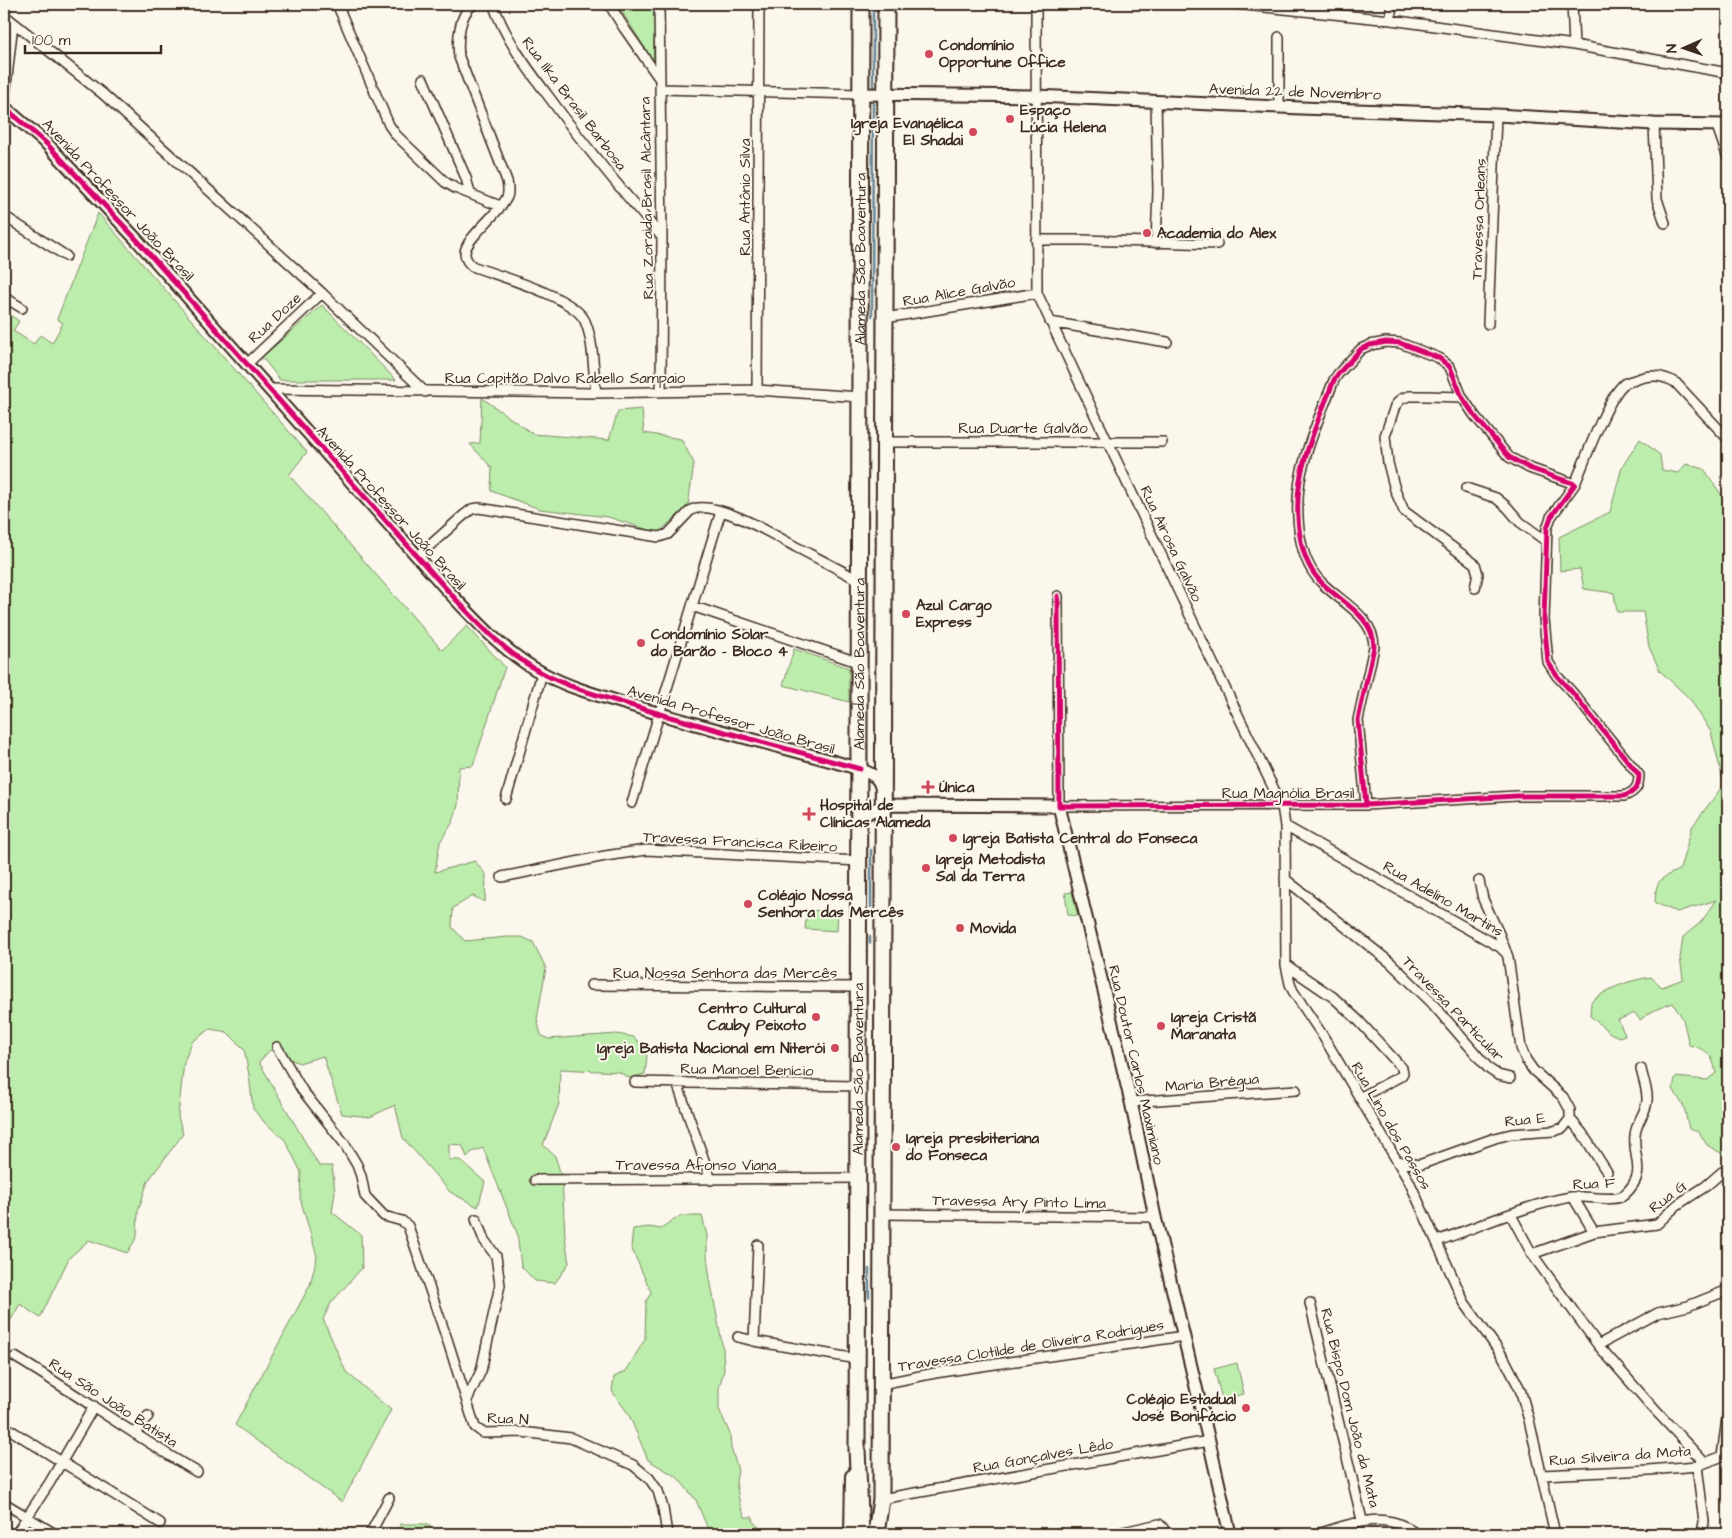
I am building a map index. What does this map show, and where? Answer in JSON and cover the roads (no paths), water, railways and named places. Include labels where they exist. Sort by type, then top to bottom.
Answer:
[{"type":"highway","name":"Alameda São Boaventura","points":[[857,1449],[861,4]]},
{"type":"highway","name":"Alameda São Boaventura","points":[[881,1501],[884,805],[883,442],[886,318],[886,4]]},
{"type":"highway","points":[[857,1449],[861,1534]]},
{"type":"highway","points":[[876,1534],[881,1501]]},
{"type":"main road","name":"Avenida 22 de Novembro","points":[[860,94],[1036,96],[1496,115],[1654,124],[1723,125]]},
{"type":"main road","name":"Avenida Professor João Brasil","points":[[4,105],[46,144],[137,240],[449,592],[488,632],[506,647],[542,673],[586,691],[659,714],[860,769],[878,780],[884,805]]},
{"type":"main road","name":"Rua Magnólia Brasil","points":[[884,805],[1059,806]]},
{"type":"main road","points":[[859,821],[866,814],[884,805]]},
{"type":"main road","name":"Rua Doutor Carlos Maximiano","points":[[1059,806],[1131,1102],[1155,1217],[1210,1441],[1230,1534]]},
{"type":"main road","name":"Alameda São Boaventura","points":[[851,1534],[853,1463],[857,1449]]},
{"type":"main road","name":"Alameda São Boaventura","points":[[881,1501],[882,1534]]},
{"type":"street","points":[[337,4],[392,131],[445,182],[500,206]]},
{"type":"street","points":[[474,4],[468,8],[463,19],[459,58],[507,181],[507,196],[467,244],[465,253],[467,261],[472,266],[556,297],[574,309],[584,319],[590,335],[596,393]]},
{"type":"street","name":"Rua Ilka Brasil Barbosa","points":[[494,4],[501,23],[518,55],[575,132],[662,237]]},
{"type":"street","points":[[609,4],[659,78]]},
{"type":"street","name":"Rua Zoraida Brasil Alcântara","points":[[659,4],[662,237],[661,392]]},
{"type":"street","name":"Rua Antônio Silva","points":[[757,390],[759,4]]},
{"type":"street","points":[[1036,4],[1037,293]]},
{"type":"street","points":[[1235,4],[1391,20],[1574,45],[1728,73]]},
{"type":"street","points":[[1391,20],[1392,4]]},
{"type":"street","points":[[1572,4],[1574,45]]},
{"type":"street","points":[[4,15],[103,94],[322,293],[425,392]]},
{"type":"street","points":[[4,105],[14,23]]},
{"type":"street","points":[[1279,37],[1280,107]]},
{"type":"street","points":[[424,79],[466,178],[470,193]]},
{"type":"street","points":[[660,89],[860,94]]},
{"type":"street","points":[[1156,101],[1158,191],[1156,243]]},
{"type":"street","name":"Travessa Orleans","points":[[1488,324],[1496,115]]},
{"type":"street","points":[[1654,124],[1657,199],[1665,223]]},
{"type":"street","points":[[1723,125],[1728,158]]},
{"type":"street","points":[[4,216],[66,256]]},
{"type":"street","points":[[1036,240],[1217,244]]},
{"type":"street","name":"Rua Doze","points":[[247,364],[322,293]]},
{"type":"street","name":"Rua Alice Galvão","points":[[886,318],[1037,293]]},
{"type":"street","name":"Rua Airosa Galvão","points":[[1037,293],[1282,806]]},
{"type":"street","points":[[4,296],[22,308]]},
{"type":"street","points":[[1050,322],[1167,342]]},
{"type":"street","points":[[1366,805],[1358,720],[1374,647],[1374,638],[1367,622],[1321,582],[1310,568],[1303,550],[1299,525],[1298,493],[1304,459],[1338,374],[1361,349],[1386,342],[1400,343],[1439,358],[1450,367],[1462,397],[1475,416],[1509,457],[1529,468],[1576,484]]},
{"type":"street","name":"Rua Magnólia Brasil","points":[[1059,806],[1366,805],[1516,796],[1624,796],[1636,789],[1639,783],[1639,775],[1557,676],[1548,662],[1544,619],[1547,528],[1552,517],[1576,484],[1613,398],[1624,384],[1649,376],[1664,377],[1675,382],[1728,439]]},
{"type":"street","name":"Rua Capitão Dalvo Rabello Sampaio","points":[[269,389],[596,393],[757,390],[860,397]]},
{"type":"street","points":[[1462,397],[1409,396],[1401,399],[1395,406],[1385,436],[1388,463],[1395,490],[1404,511],[1474,564],[1478,574],[1475,588]]},
{"type":"street","name":"Rua Duarte Galvão","points":[[883,442],[1162,442]]},
{"type":"street","points":[[1466,488],[1496,498],[1508,507],[1520,522],[1546,541]]},
{"type":"street","points":[[418,556],[472,509],[479,508],[659,537],[668,534],[693,508],[721,511],[754,524],[860,581]]},
{"type":"street","points":[[632,803],[721,511]]},
{"type":"street","name":"Rua Doutor Carlos Maximiano","points":[[1058,596],[1059,806]]},
{"type":"street","points":[[692,606],[860,662]]},
{"type":"street","points":[[506,799],[542,673]]},
{"type":"street","name":"Rua Lino dos Passos","points":[[1282,806],[1285,826],[1286,965],[1292,991],[1323,1036],[1410,1181],[1464,1302],[1504,1358],[1520,1389],[1555,1534]]},
{"type":"street","name":"Rua Adelino Martins","points":[[1285,826],[1500,947],[1505,952],[1521,1048],[1533,1070]]},
{"type":"street","name":"Travessa Francisca Ribeiro","points":[[502,877],[605,856],[646,850],[859,861]]},
{"type":"street","name":"Travessa Particular","points":[[1285,879],[1391,963],[1431,1002],[1489,1069],[1498,1075],[1510,1078]]},
{"type":"street","points":[[1479,881],[1482,899],[1499,934],[1505,952]]},
{"type":"street","points":[[1286,965],[1334,997],[1402,1068],[1403,1073],[1359,1098]]},
{"type":"street","name":"Rua Nossa Senhora das Mercês","points":[[591,985],[859,987]]},
{"type":"street","name":"Rua N","points":[[278,1047],[302,1090],[344,1143],[357,1165],[365,1196],[384,1216],[402,1221],[408,1226],[475,1427],[483,1433],[522,1432],[571,1438],[633,1465],[648,1478],[658,1491],[667,1534]]},
{"type":"street","name":"Rua F","points":[[1437,1241],[1511,1215],[1573,1197],[1623,1196],[1637,1177],[1638,1160],[1634,1141],[1635,1132],[1647,1105],[1640,1069]]},
{"type":"street","name":"Rua E","points":[[1397,1161],[1419,1165],[1495,1138],[1511,1134],[1554,1131],[1563,1128],[1570,1119],[1570,1110],[1563,1097],[1533,1070]]},
{"type":"street","name":"Rua Manoel Benício","points":[[635,1082],[858,1086]]},
{"type":"street","points":[[677,1083],[711,1180]]},
{"type":"street","name":"Maria Brégua","points":[[1131,1102],[1296,1090]]},
{"type":"street","points":[[1570,1119],[1582,1133],[1607,1172]]},
{"type":"street","points":[[1410,1181],[1414,1169],[1419,1165]]},
{"type":"street","name":"Rua G","points":[[1532,1254],[1594,1232],[1656,1224],[1677,1204],[1706,1186],[1722,1172]]},
{"type":"street","name":"Travessa Afonso Viana","points":[[535,1180],[858,1178]]},
{"type":"street","points":[[1573,1197],[1594,1232]]},
{"type":"street","name":"Travessa Ary Pinto Lima","points":[[882,1214],[1155,1217]]},
{"type":"street","points":[[1511,1215],[1532,1254],[1598,1345],[1701,1464],[1704,1522],[1702,1534]]},
{"type":"street","points":[[467,1400],[481,1371],[500,1285],[496,1256],[484,1240],[476,1219]]},
{"type":"street","points":[[754,1340],[758,1246]]},
{"type":"street","points":[[1598,1345],[1658,1313],[1688,1306],[1723,1292]]},
{"type":"street","name":"Rua Bispo Dom João da Mata","points":[[1310,1303],[1362,1520]]},
{"type":"street","name":"Travessa Clotilde de Oliveira Rodrigues","points":[[882,1384],[935,1373],[1184,1336]]},
{"type":"street","points":[[738,1337],[857,1359]]},
{"type":"street","name":"Rua São João Batista","points":[[15,1356],[197,1472]]},
{"type":"street","points":[[16,1534],[62,1462],[94,1406]]},
{"type":"street","points":[[1725,1455],[1728,1411]]},
{"type":"street","points":[[136,1434],[148,1416]]},
{"type":"street","points":[[4,1426],[160,1522]]},
{"type":"street","name":"Rua Gonçalves Lêdo","points":[[881,1501],[1210,1441]]},
{"type":"street","name":"Rua Silveira da Mota","points":[[1542,1475],[1650,1470],[1701,1464],[1725,1455]]},
{"type":"street","points":[[370,1534],[389,1498]]},
{"type":"street","points":[[4,1503],[55,1534]]},
{"type":"street","points":[[1318,1534],[1362,1520],[1394,1522],[1416,1534]]},
{"type":"street","points":[[1114,1534],[1133,1532],[1159,1524],[1165,1534]]},
{"type":"waterway","points":[[873,4],[873,90]]},
{"type":"waterway","points":[[872,316],[873,98]]},
{"type":"waterway","points":[[871,850],[871,907]]},
{"type":"waterway","points":[[870,936],[870,943]]},
{"type":"waterway","points":[[869,1269],[869,1297]]},
{"type":"place","name":"Condomínio Opportune Office","points":[[929,54]]},
{"type":"place","name":"Espaço Lúcia Helena","points":[[1010,119]]},
{"type":"place","name":"Igreja Evangélica El Shadai","points":[[973,132]]},
{"type":"place","name":"Academia do Alex","points":[[1147,233]]},
{"type":"place","name":"Azul Cargo Express","points":[[906,614]]},
{"type":"place","name":"Condomínio Solar do Barão - Bloco 4","points":[[641,643]]},
{"type":"place","name":"Única","points":[[928,787]]},
{"type":"place","name":"Hospital de Clínicas Alameda","points":[[809,814]]},
{"type":"place","name":"Igreja Batista Central do Fonseca","points":[[953,838]]},
{"type":"place","name":"Igreja Metodista Sal da Terra","points":[[926,868]]},
{"type":"place","name":"Colégio Nossa Senhora das Mercês","points":[[748,904]]},
{"type":"place","name":"Movida","points":[[960,928]]},
{"type":"place","name":"Centro Cultural Cauby Peixoto","points":[[816,1017]]},
{"type":"place","name":"Igreja Cristã Maranata","points":[[1161,1026]]},
{"type":"place","name":"Igreja Batista Nacional em Niterói","points":[[835,1048]]},
{"type":"place","name":"Igreja presbiteriana do Fonseca","points":[[896,1147]]},
{"type":"place","name":"Colégio Estadual José Bonifácio","points":[[1246,1408]]}]
